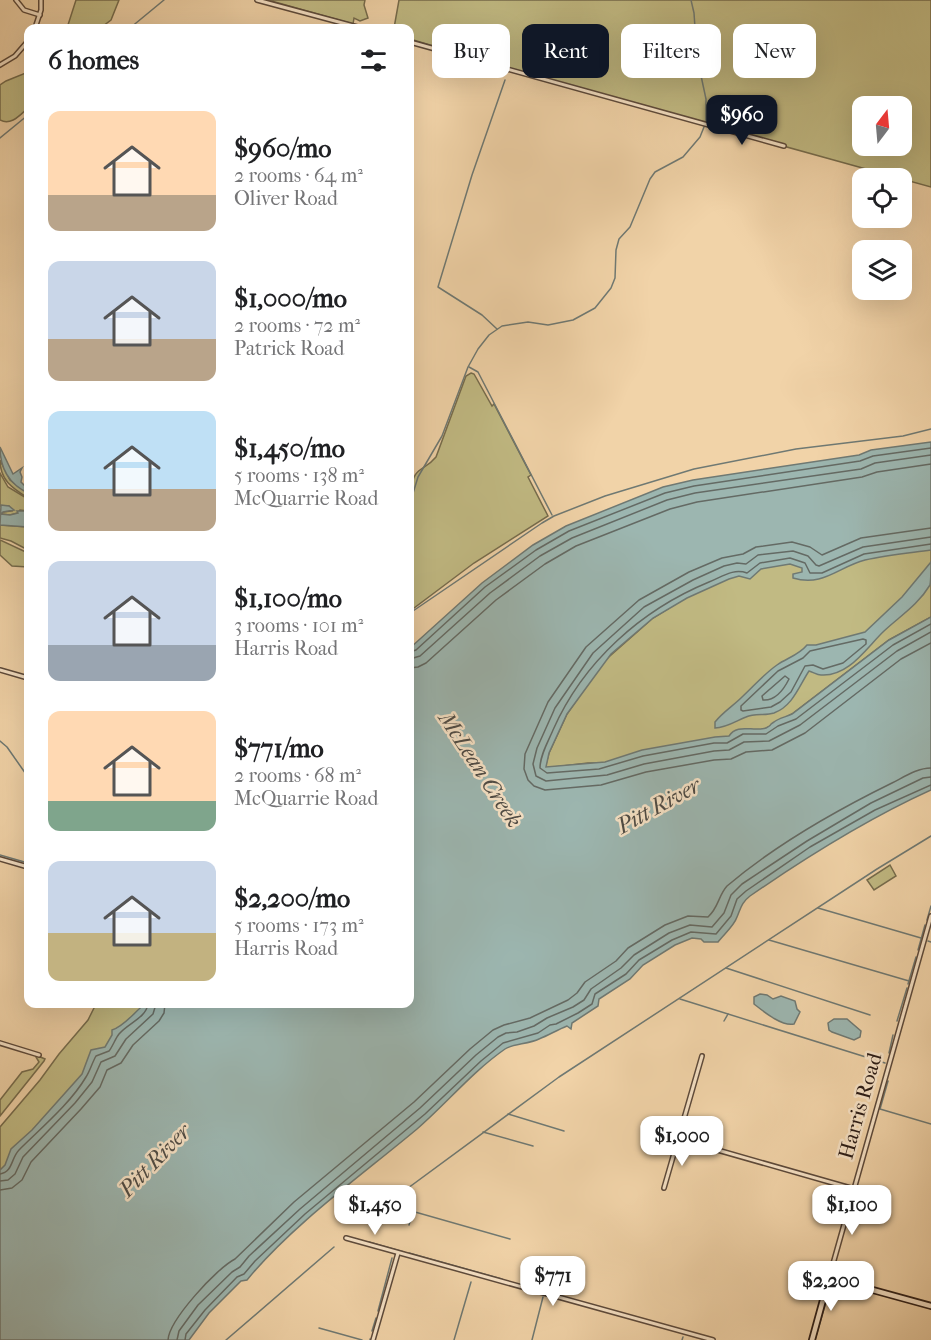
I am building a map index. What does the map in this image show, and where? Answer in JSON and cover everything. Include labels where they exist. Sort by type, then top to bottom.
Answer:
[{"type":"main road","points":[[829,1278],[931,1306]]},
{"type":"main road","name":"Harris Road","points":[[812,1340],[829,1278]]},
{"type":"street","points":[[16,0],[24,10],[40,15]]},
{"type":"street","points":[[37,24],[41,0]]},
{"type":"street","points":[[257,0],[346,24]]},
{"type":"street","points":[[414,43],[784,146]]},
{"type":"street","points":[[0,65],[15,56],[24,46]]},
{"type":"street","points":[[0,670],[24,677]]},
{"type":"street","points":[[0,859],[24,866]]},
{"type":"street","name":"Harris Road","points":[[829,1278],[931,916]]},
{"type":"street","points":[[925,936],[931,938]]},
{"type":"street","points":[[0,1043],[39,1054]]},
{"type":"street","points":[[664,1188],[702,1056]]},
{"type":"street","points":[[679,1139],[854,1189]]},
{"type":"street","points":[[346,1238],[713,1340]]},
{"type":"street","points":[[373,1340],[398,1253]]},
{"type":"shaded area","points":[[76,0],[119,0],[111,20],[106,24],[68,24]]},
{"type":"shaded area","points":[[268,0],[365,0],[364,5],[368,18],[360,21],[354,18],[353,24]]},
{"type":"shaded area","points":[[399,0],[931,0],[931,187],[912,182],[912,168],[862,168],[538,78],[609,78],[609,24],[522,24],[522,74],[510,70],[510,24],[432,24],[432,46],[414,40],[414,24],[395,24]]},
{"type":"shaded area","points":[[24,74],[24,112],[8,122],[0,120],[0,85]]},
{"type":"shaded area","points":[[474,374],[492,406],[494,404],[531,475],[528,477],[548,516],[474,563],[414,608],[414,477],[436,457],[466,376]]},
{"type":"shaded area","points":[[0,460],[10,480],[24,490],[24,495],[8,483]]},
{"type":"shaded area","points":[[0,473],[8,487],[24,497],[24,510],[10,515],[1,514],[12,511],[9,506],[0,506]]},
{"type":"shaded area","points":[[0,525],[24,527],[24,548],[0,538]]},
{"type":"shaded area","points":[[931,537],[931,617],[889,640],[792,714],[688,771],[608,763],[545,768],[549,753],[567,714],[602,663],[653,618],[722,575]]},
{"type":"shaded area","points":[[0,540],[24,551],[24,567],[12,566],[0,555]]},
{"type":"shaded area","points":[[890,865],[896,876],[874,890],[867,880]]},
{"type":"shaded area","points":[[94,1008],[191,1008],[0,1214],[0,1127],[88,1020]]},
{"type":"shaded area","points":[[36,1057],[45,1059],[44,1061],[0,1116],[0,1100],[22,1072],[33,1069],[39,1062]]},
{"type":"water","name":"Pitt River","points":[[931,442],[931,550],[865,560],[813,580],[793,578],[793,574],[802,572],[802,568],[790,564],[761,569],[750,579],[739,576],[729,579],[687,598],[653,618],[611,654],[567,714],[549,753],[546,767],[605,762],[642,750],[729,736],[736,730],[766,728],[778,719],[792,714],[889,640],[931,617],[931,790],[838,839],[750,896],[743,903],[734,924],[718,942],[704,942],[701,939],[692,938],[675,945],[643,965],[630,979],[599,999],[598,1006],[572,1023],[571,1029],[567,1026],[535,1041],[505,1049],[417,1129],[306,1220],[247,1280],[241,1281],[209,1313],[189,1340],[0,1340],[0,1170],[5,1165],[11,1149],[32,1130],[82,1074],[91,1050],[105,1047],[112,1035],[112,1030],[126,1022],[141,1008],[414,1008],[414,644],[482,583],[533,545],[566,526],[663,487],[693,480],[859,455],[871,450]]},
{"type":"water","points":[[0,447],[13,474],[22,468],[20,472],[24,491],[7,475],[0,455]]},
{"type":"water","points":[[1,505],[9,506],[14,510],[1,514],[10,515],[18,513],[17,511],[24,511],[24,527],[0,525]]},
{"type":"water","points":[[931,562],[930,585],[925,592],[857,660],[831,674],[820,675],[809,671],[791,701],[781,710],[771,714],[749,716],[727,726],[715,728],[718,718],[763,676],[807,645],[816,645],[865,632],[902,597]]},
{"type":"water","points":[[760,994],[773,999],[781,996],[795,1001],[800,1012],[794,1024],[778,1021],[754,1004],[754,997]]},
{"type":"water","points":[[834,1019],[847,1019],[861,1031],[860,1037],[854,1040],[829,1030],[828,1023]]},
{"type":"waterway","points":[[135,24],[164,0]]},
{"type":"waterway","name":"McLean Creek","points":[[414,490],[418,477],[442,436],[468,367],[489,335],[502,326],[528,322],[548,325],[573,320],[595,308],[611,288],[615,278],[616,250],[619,239],[630,227],[650,179],[655,172],[683,157],[700,137],[706,122],[706,99],[697,57],[691,0]]},
{"type":"waterway","points":[[497,329],[482,315],[438,287],[472,175],[505,80]]},
{"type":"waterway","points":[[0,138],[24,118]]},
{"type":"waterway","points":[[469,367],[478,372],[552,515]]},
{"type":"waterway","points":[[414,610],[542,523],[605,496],[694,469],[796,449],[903,436],[931,429]]},
{"type":"waterway","points":[[0,741],[24,771]]},
{"type":"waterway","points":[[370,1216],[559,1077],[931,836]]},
{"type":"waterway","points":[[0,855],[24,862]]},
{"type":"waterway","points":[[927,920],[931,906]]},
{"type":"waterway","points":[[818,908],[921,938]]},
{"type":"waterway","points":[[918,950],[925,925]]},
{"type":"waterway","points":[[769,940],[909,981]]},
{"type":"waterway","points":[[908,984],[916,957]]},
{"type":"waterway","points":[[726,968],[870,1015]]},
{"type":"waterway","points":[[897,1021],[907,988]]},
{"type":"waterway","points":[[680,999],[885,1063]]},
{"type":"waterway","points":[[724,1021],[728,1014]]},
{"type":"waterway","points":[[889,1053],[893,1035]]},
{"type":"waterway","points":[[880,1109],[888,1081]]},
{"type":"waterway","points":[[880,1109],[931,1124]]},
{"type":"waterway","points":[[508,1114],[564,1131]]},
{"type":"waterway","points":[[483,1132],[533,1146]]},
{"type":"waterway","points":[[387,1204],[510,1239]]},
{"type":"waterway","points":[[409,1225],[412,1214]]},
{"type":"waterway","points":[[369,1242],[404,1252]]},
{"type":"waterway","points":[[226,1340],[334,1247]]},
{"type":"waterway","points":[[409,1253],[502,1279]]},
{"type":"waterway","points":[[378,1311],[392,1258]]},
{"type":"waterway","points":[[454,1340],[471,1282]]},
{"type":"waterway","points":[[815,1340],[830,1288]]},
{"type":"waterway","points":[[532,1340],[543,1297]]},
{"type":"waterway","points":[[372,1331],[376,1318]]},
{"type":"waterway","points":[[319,1328],[362,1340]]}]
